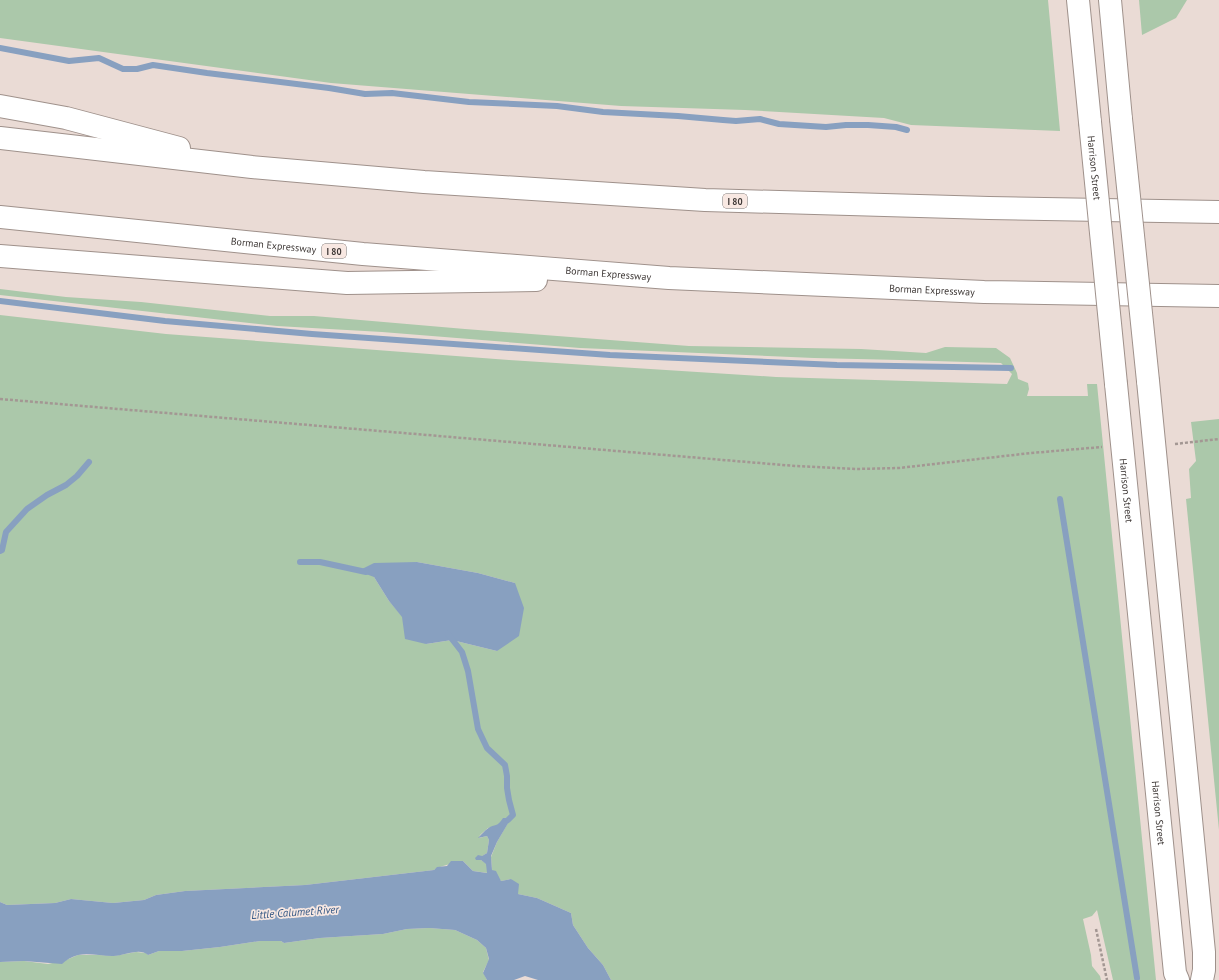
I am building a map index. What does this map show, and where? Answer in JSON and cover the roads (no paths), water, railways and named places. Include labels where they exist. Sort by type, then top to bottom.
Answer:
[{"type":"main road","name":"Harrison Street","points":[[1078,0],[1175,973],[1178,980]]},
{"type":"main road","points":[[1110,0],[1204,952],[1204,970],[1202,980]]},
{"type":"main road","points":[[0,106],[66,118],[252,168]]},
{"type":"main road","name":"I 80","points":[[0,138],[252,168],[424,182],[705,200],[989,208],[1219,212]]},
{"type":"main road","name":"Borman Expressway","points":[[0,217],[363,254],[669,278],[984,292],[1219,296]]},
{"type":"main road","points":[[0,256],[347,283],[669,278]]},
{"type":"water","points":[[417,562],[478,573],[515,583],[524,608],[519,636],[497,651],[452,640],[426,644],[405,639],[402,617],[389,601],[374,577],[358,571],[374,563]]},
{"type":"water","name":"Little Calumet River","points":[[513,815],[497,842],[491,856],[492,870],[496,871],[501,881],[511,879],[519,884],[518,894],[537,898],[571,913],[573,925],[588,948],[603,965],[611,980],[538,980],[525,976],[514,980],[487,980],[483,973],[489,959],[486,948],[477,940],[455,930],[429,928],[407,929],[383,934],[320,938],[284,943],[281,941],[260,941],[182,951],[159,951],[148,955],[140,952],[116,956],[82,954],[67,960],[62,964],[24,961],[0,962],[0,902],[7,905],[55,903],[71,899],[113,903],[144,900],[156,895],[185,891],[305,885],[434,870],[437,867],[447,866],[451,861],[463,861],[473,871],[487,873],[486,864],[481,860],[476,860],[475,858],[478,855],[482,856],[487,853],[489,840],[487,836],[478,838],[488,828],[499,824],[503,818]]},
{"type":"waterway","points":[[0,48],[69,61],[99,58],[123,69],[137,69],[153,65],[365,94],[392,93],[469,102],[557,106],[603,112],[736,121],[760,119],[779,124],[826,127],[868,125],[896,127],[907,130]]},
{"type":"waterway","points":[[0,301],[165,321],[312,334],[610,355],[837,365],[1011,368]]},
{"type":"waterway","points":[[0,551],[2,550],[6,532],[27,509],[47,495],[66,485],[77,476],[89,462]]},
{"type":"waterway","points":[[1060,499],[1137,978]]},
{"type":"waterway","points":[[300,562],[320,562],[366,572]]},
{"type":"waterway","points":[[448,634],[462,652],[468,671],[478,729],[487,748],[505,765],[507,788],[513,815],[508,820]]}]
